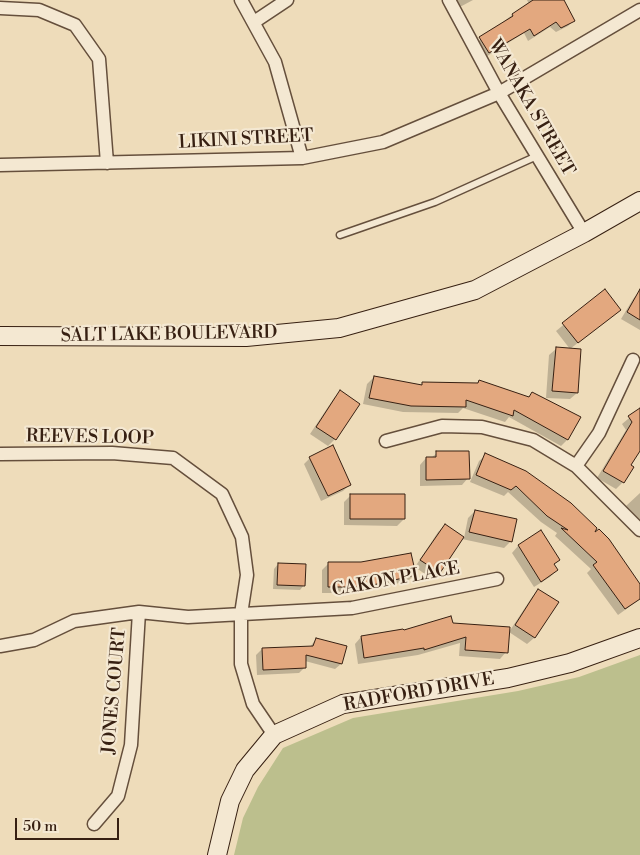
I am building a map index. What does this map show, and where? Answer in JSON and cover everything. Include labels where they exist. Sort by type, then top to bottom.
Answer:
[{"type":"main road","name":"SALT LAKE BOULEVARD","points":[[0,336],[246,337],[339,328],[475,290],[584,233],[640,201]]},
{"type":"main road","name":"RADFORD DRIVE","points":[[217,855],[230,801],[245,770],[274,735],[343,704],[508,678],[570,664],[640,638]]},
{"type":"street","points":[[241,0],[275,62],[302,158]]},
{"type":"street","points":[[254,22],[287,0]]},
{"type":"street","name":"WANAKA STREET","points":[[449,0],[499,92],[584,233]]},
{"type":"street","points":[[0,8],[39,10],[75,25],[99,59],[107,163]]},
{"type":"street","name":"LIKINI STREET","points":[[0,165],[302,158],[383,142],[499,92],[640,10]]},
{"type":"street","points":[[576,466],[600,433],[633,360]]},
{"type":"street","points":[[386,442],[442,426],[482,426],[533,440],[576,466],[640,530]]},
{"type":"street","name":"REEVES LOOP","points":[[0,454],[112,454],[173,458],[222,494],[242,537],[247,575],[241,614],[241,664],[253,704],[274,735]]},
{"type":"street","name":"CAKON PLACE","points":[[241,614],[352,608],[497,580]]},
{"type":"street","points":[[0,646],[34,640],[74,621],[139,612],[188,617],[241,614]]},
{"type":"street","name":"JONES COURT","points":[[94,824],[118,796],[131,745],[139,612]]},
{"type":"lane","points":[[340,234],[435,202],[537,156]]},
{"type":"green space","points":[[640,655],[640,855],[234,855],[243,818],[258,787],[283,748],[353,718],[518,691],[579,677]]},
{"type":"building","points":[[533,0],[564,0],[575,21],[561,28],[556,22],[534,36],[530,29],[489,53],[479,37],[513,16],[512,14]]},
{"type":"building","points":[[605,289],[621,310],[578,343],[562,323]]},
{"type":"building","points":[[640,289],[640,320],[627,312]]},
{"type":"building","points":[[556,347],[581,349],[578,393],[552,391]]},
{"type":"building","points":[[374,376],[422,385],[422,382],[478,383],[479,380],[529,397],[532,392],[581,417],[568,440],[514,410],[513,416],[466,400],[466,407],[411,406],[369,398]]},
{"type":"building","points":[[340,390],[360,404],[336,440],[316,427]]},
{"type":"building","points":[[640,408],[640,451],[631,465],[634,467],[624,483],[603,471],[632,422],[628,416]]},
{"type":"building","points":[[333,445],[351,485],[328,496],[309,457]]},
{"type":"building","points":[[436,451],[469,451],[470,479],[426,480],[426,457],[436,457]]},
{"type":"building","points":[[485,453],[526,471],[571,503],[597,528],[595,532],[599,529],[609,539],[640,584],[640,599],[625,609],[593,565],[597,562],[561,528],[568,530],[547,516],[516,486],[511,490],[476,475]]},
{"type":"building","points":[[350,494],[405,494],[405,519],[350,519]]},
{"type":"building","points":[[475,510],[517,519],[512,542],[469,532]]},
{"type":"building","points":[[445,524],[464,537],[440,573],[420,560]]},
{"type":"building","points":[[541,530],[560,560],[554,564],[558,570],[541,582],[518,545]]},
{"type":"building","points":[[411,553],[416,575],[364,587],[328,587],[328,562],[361,562]]},
{"type":"building","points":[[278,563],[306,564],[305,586],[277,585]]},
{"type":"building","points":[[538,589],[559,602],[535,638],[515,625]]},
{"type":"building","points":[[451,616],[453,623],[510,627],[508,653],[465,650],[466,637],[424,650],[424,648],[364,658],[361,636],[404,630]]},
{"type":"building","points":[[316,638],[347,646],[342,664],[306,655],[306,668],[263,670],[262,648],[313,646]]}]
